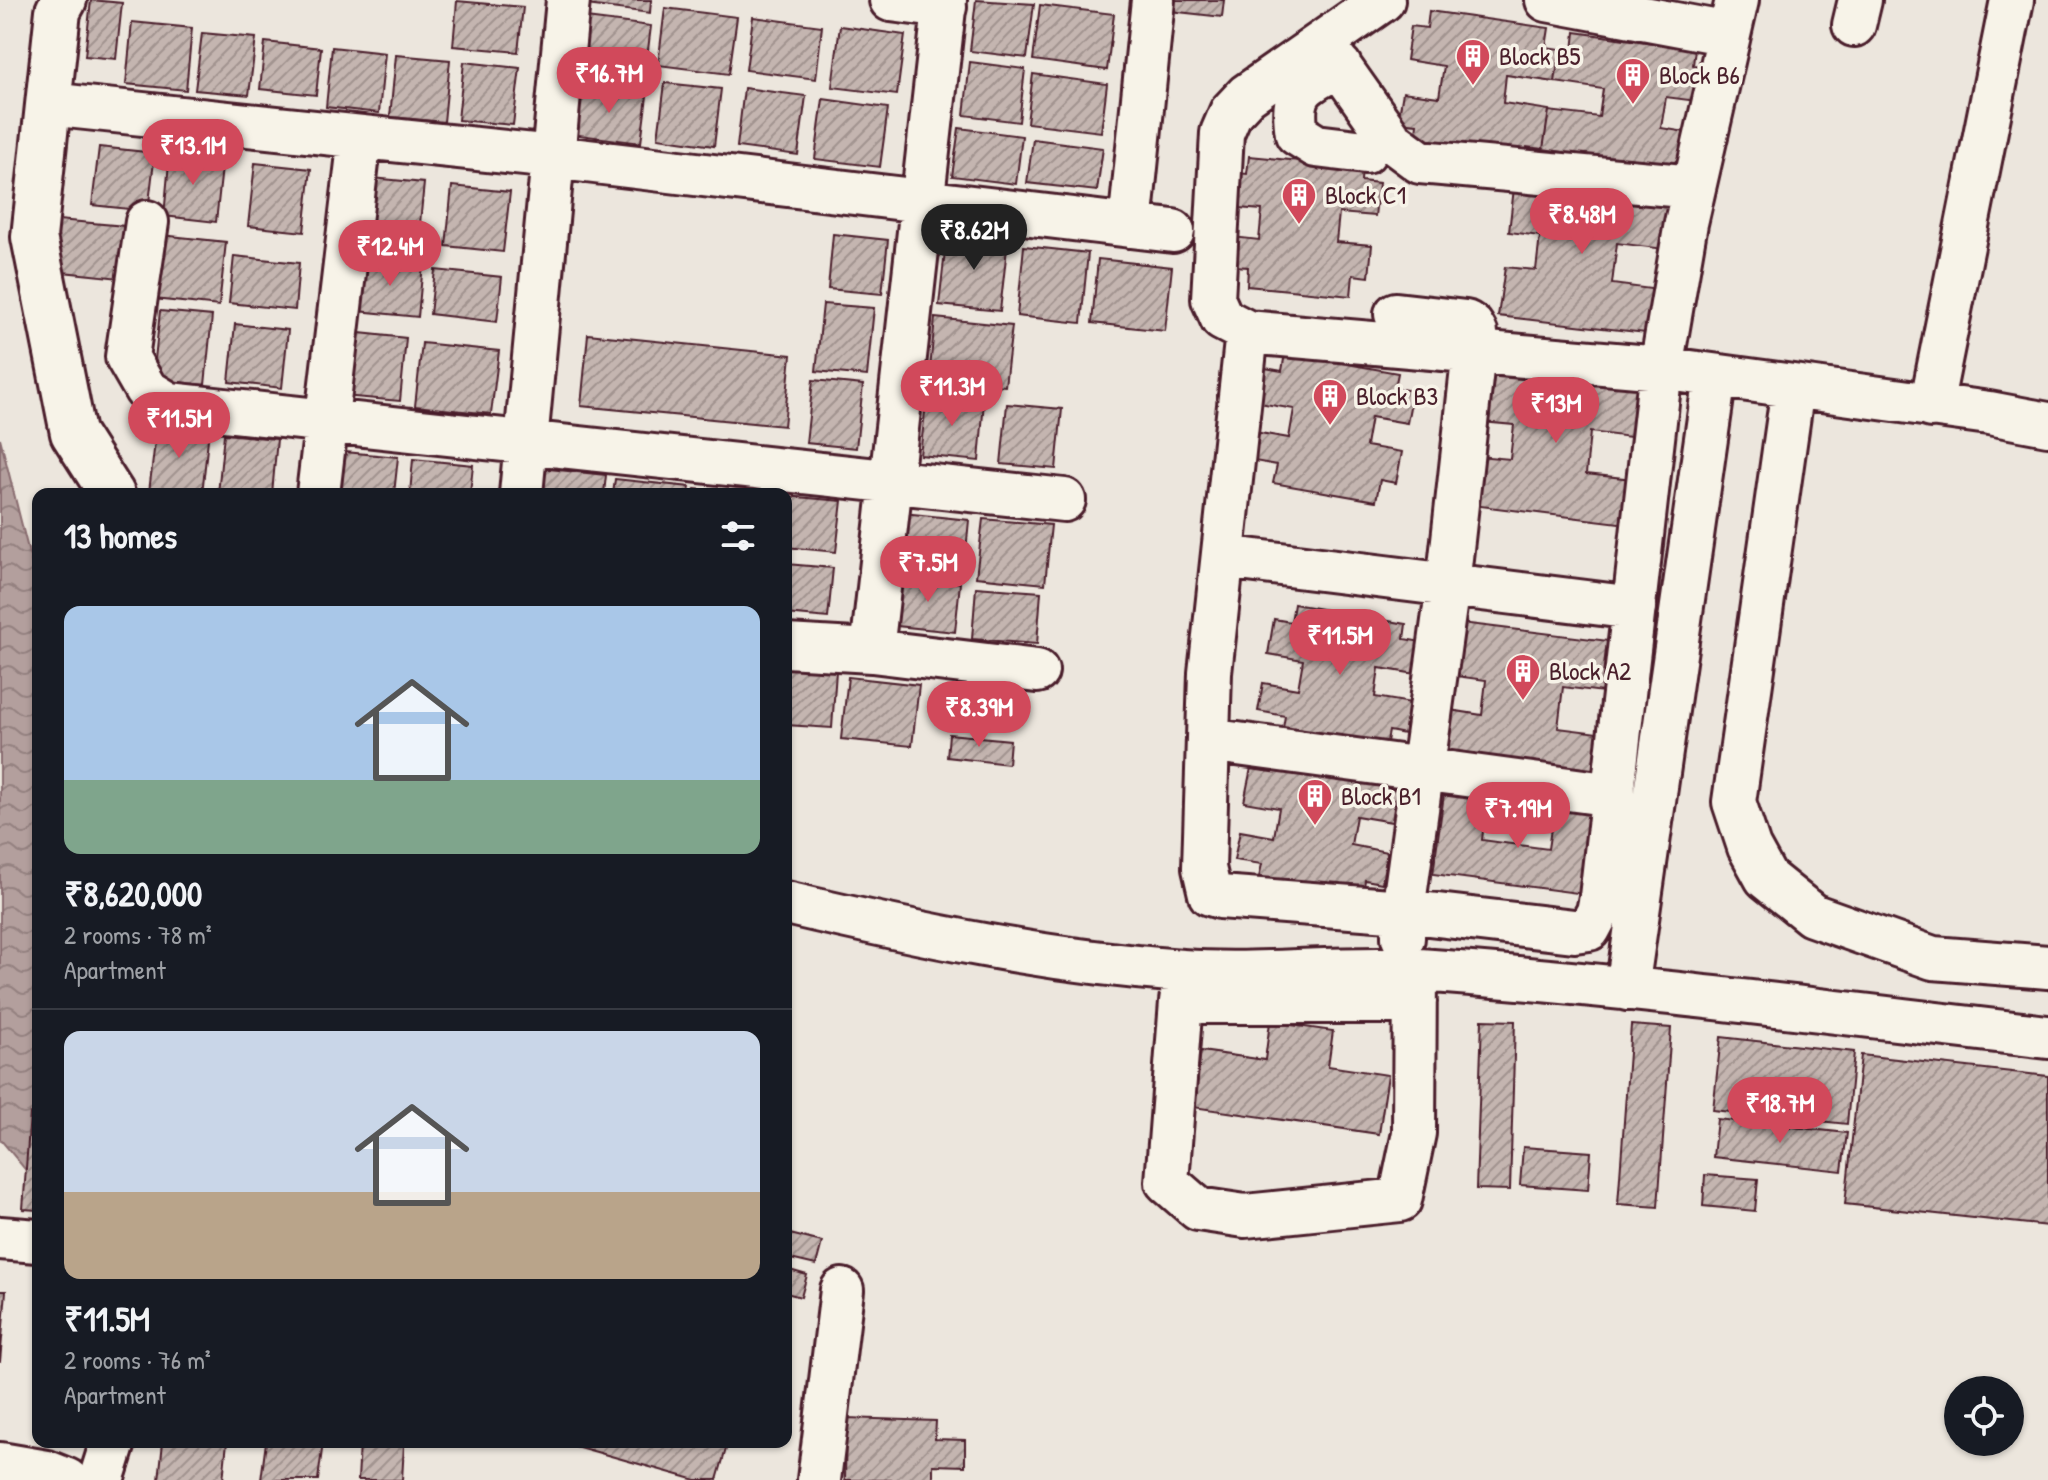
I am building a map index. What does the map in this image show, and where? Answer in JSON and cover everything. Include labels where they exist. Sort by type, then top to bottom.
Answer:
[{"type":"street","points":[[64,0],[58,11],[34,237],[73,433],[108,488]]},
{"type":"street","points":[[522,488],[568,0]]},
{"type":"street","points":[[872,651],[945,3],[891,0]]},
{"type":"street","points":[[1130,226],[1153,0]]},
{"type":"street","points":[[1365,152],[1316,146],[1297,134],[1295,99],[1383,0]]},
{"type":"street","points":[[1247,332],[1210,673],[1204,868],[1210,894],[1239,899],[1403,911],[1574,931],[1589,929],[1598,912],[1601,897],[1661,368],[1694,187],[1733,17],[1547,0]]},
{"type":"street","points":[[1931,406],[2012,0]]},
{"type":"street","points":[[1332,54],[1393,142],[1420,162],[1694,187]]},
{"type":"street","points":[[1332,54],[1247,95],[1231,112],[1222,133],[1213,299],[1222,319],[1247,332],[1661,368],[2048,424]]},
{"type":"street","points":[[48,104],[553,157],[1173,231]]},
{"type":"street","points":[[319,488],[360,137]]},
{"type":"street","points":[[147,222],[127,357],[146,390],[169,404],[1064,500]]},
{"type":"street","points":[[1183,987],[1167,1182],[1198,1209],[1245,1216],[1400,1200],[1414,1133],[1411,980],[1403,911],[1448,585],[1476,333],[1466,322],[1396,314]]},
{"type":"street","points":[[1627,989],[1715,376]]},
{"type":"street","points":[[1793,387],[1734,802],[1749,847],[1766,878],[1812,915],[1933,958],[2048,967]]},
{"type":"street","points":[[1224,557],[1634,608]]},
{"type":"street","points":[[792,646],[872,651],[1037,671]]},
{"type":"street","points":[[1208,740],[1423,770],[1612,803]]},
{"type":"street","points":[[1532,797],[1612,803]]},
{"type":"street","points":[[792,904],[945,940],[1083,961],[1183,987],[1411,980],[1627,989],[2048,1037]]},
{"type":"street","points":[[0,1238],[32,1241]]},
{"type":"street","points":[[819,1480],[842,1290]]},
{"type":"street","points":[[101,1480],[111,1448]]},
{"type":"street","points":[[0,1464],[47,1472],[67,1480]]},
{"type":"water","points":[[0,438],[32,565],[32,1178],[0,1139]]},
{"type":"building","points":[[91,0],[122,3],[116,59],[85,56]]},
{"type":"building","points":[[587,0],[651,0],[650,13],[587,5]]},
{"type":"building","points":[[976,0],[1034,4],[1027,58],[970,51]]},
{"type":"building","points":[[1162,0],[1224,0],[1222,17],[1161,10]]},
{"type":"building","points":[[457,1],[523,7],[518,52],[453,46]]},
{"type":"building","points":[[1040,5],[1114,14],[1107,70],[1033,60]]},
{"type":"building","points":[[665,8],[737,17],[729,74],[658,65]]},
{"type":"building","name":"Block B5","points":[[1429,11],[1549,28],[1546,47],[1560,49],[1555,82],[1506,75],[1503,103],[1549,110],[1543,149],[1527,147],[1526,155],[1415,140],[1417,124],[1398,122],[1403,92],[1439,97],[1444,66],[1406,60],[1411,26],[1427,28]]},
{"type":"building","points":[[753,17],[822,26],[816,79],[746,70]]},
{"type":"building","points":[[586,18],[651,26],[644,82],[579,74]]},
{"type":"building","points":[[132,22],[192,28],[186,90],[126,84]]},
{"type":"building","points":[[840,26],[905,35],[897,95],[832,87]]},
{"type":"building","name":"Block B6","points":[[1575,32],[1695,49],[1693,65],[1708,67],[1704,102],[1666,97],[1661,128],[1698,134],[1694,163],[1676,161],[1674,176],[1563,161],[1564,152],[1543,149],[1549,111],[1599,117],[1603,89],[1555,82],[1560,49],[1573,51]]},
{"type":"building","points":[[202,33],[256,38],[249,95],[195,90]]},
{"type":"building","points":[[265,42],[321,48],[316,95],[260,89]]},
{"type":"building","points":[[332,47],[385,53],[379,113],[326,107]]},
{"type":"building","points":[[396,55],[450,60],[444,122],[390,117]]},
{"type":"building","points":[[464,62],[520,68],[513,125],[458,120]]},
{"type":"building","points":[[970,62],[1025,69],[1019,122],[964,115]]},
{"type":"building","points":[[1033,74],[1107,84],[1101,132],[1027,123]]},
{"type":"building","points":[[665,83],[721,89],[714,146],[658,138]]},
{"type":"building","points":[[577,87],[647,96],[641,143],[571,134]]},
{"type":"building","points":[[744,88],[806,96],[798,155],[737,147]]},
{"type":"building","points":[[823,99],[888,108],[880,167],[815,159]]},
{"type":"building","points":[[959,128],[1022,136],[1016,184],[952,176]]},
{"type":"building","points":[[1033,139],[1103,148],[1097,191],[1027,183]]},
{"type":"building","points":[[99,147],[155,153],[148,211],[92,205]]},
{"type":"building","points":[[170,152],[223,158],[216,222],[164,216]]},
{"type":"building","name":"Block C1","points":[[1249,156],[1362,167],[1361,181],[1379,183],[1375,216],[1339,213],[1336,242],[1372,245],[1369,277],[1353,275],[1351,296],[1247,286],[1248,267],[1221,265],[1224,236],[1259,240],[1262,210],[1227,207],[1230,172],[1247,174]]},
{"type":"building","points":[[255,163],[311,169],[304,232],[248,226]]},
{"type":"building","points":[[372,178],[424,183],[418,244],[366,238]]},
{"type":"building","points":[[1515,179],[1671,198],[1664,249],[1617,243],[1612,284],[1659,290],[1654,334],[1498,316],[1505,267],[1536,270],[1540,236],[1509,232]]},
{"type":"building","points":[[452,186],[510,192],[503,252],[446,246]]},
{"type":"building","points":[[58,220],[125,226],[120,278],[53,271]]},
{"type":"building","points":[[947,233],[1008,239],[1000,311],[939,305]]},
{"type":"building","points":[[833,234],[888,240],[882,294],[828,289]]},
{"type":"building","points":[[161,235],[226,242],[219,306],[154,299]]},
{"type":"building","points":[[1024,246],[1088,253],[1081,323],[1017,316]]},
{"type":"building","points":[[234,256],[299,263],[295,310],[229,303]]},
{"type":"building","points":[[363,258],[423,264],[418,317],[358,311]]},
{"type":"building","points":[[1098,259],[1172,267],[1165,331],[1092,323]]},
{"type":"building","points":[[435,270],[502,277],[497,322],[430,314]]},
{"type":"building","points":[[823,304],[874,308],[867,376],[816,371]]},
{"type":"building","points":[[160,311],[212,316],[205,385],[153,379]]},
{"type":"building","points":[[935,318],[1012,326],[1005,386],[929,379]]},
{"type":"building","points":[[235,324],[288,330],[282,388],[229,382]]},
{"type":"building","points":[[350,332],[406,338],[400,401],[343,396]]},
{"type":"building","points":[[588,334],[791,355],[784,426],[581,406]]},
{"type":"building","points":[[422,343],[499,351],[491,414],[415,406]]},
{"type":"building","name":"Block B3","points":[[1285,353],[1398,373],[1395,388],[1413,391],[1407,423],[1371,417],[1366,446],[1402,452],[1396,483],[1380,480],[1376,501],[1273,483],[1277,465],[1249,460],[1254,432],[1289,438],[1294,409],[1259,403],[1265,368],[1282,371]]},
{"type":"building","points":[[1489,368],[1644,387],[1638,438],[1590,432],[1586,474],[1633,479],[1627,524],[1472,505],[1478,456],[1510,459],[1514,425],[1482,422]]},
{"type":"building","points":[[813,380],[863,385],[856,448],[806,443]]},
{"type":"building","points":[[927,395],[984,401],[979,461],[920,455]]},
{"type":"building","points":[[1007,404],[1062,409],[1056,469],[1001,464]]},
{"type":"building","points":[[157,425],[209,430],[203,488],[149,488]]},
{"type":"building","points":[[224,434],[277,439],[273,488],[219,488]]},
{"type":"building","points":[[345,452],[398,457],[395,488],[342,488]]},
{"type":"building","points":[[413,459],[473,465],[471,488],[411,488]]},
{"type":"building","points":[[539,468],[606,475],[605,488],[537,488]]},
{"type":"building","points":[[615,479],[690,487],[690,488],[614,488]]},
{"type":"building","points":[[792,497],[842,501],[836,552],[792,548]]},
{"type":"building","points":[[903,513],[969,520],[964,572],[898,565]]},
{"type":"building","points":[[983,519],[1051,525],[1045,584],[976,577]]},
{"type":"building","points":[[792,565],[833,568],[828,618],[792,615]]},
{"type":"building","points":[[902,577],[960,583],[955,632],[897,626]]},
{"type":"building","points":[[976,587],[1041,592],[1037,644],[972,639]]},
{"type":"building","points":[[1294,604],[1406,624],[1404,639],[1422,642],[1416,674],[1379,668],[1375,697],[1411,703],[1405,734],[1389,731],[1385,752],[1282,734],[1285,716],[1258,711],[1263,683],[1298,689],[1303,660],[1268,654],[1274,619],[1291,622]]},
{"type":"building","name":"Block A2","points":[[1461,623],[1617,642],[1611,693],[1563,687],[1558,728],[1606,734],[1600,779],[1445,760],[1450,710],[1482,715],[1486,680],[1455,676]]},
{"type":"building","points":[[792,668],[836,671],[832,728],[792,725]]},
{"type":"building","points":[[848,677],[919,685],[912,746],[841,739]]},
{"type":"building","points":[[949,734],[1010,740],[1008,764],[947,757]]},
{"type":"building","name":"Block B1","points":[[1271,753],[1383,772],[1381,787],[1398,790],[1392,822],[1356,816],[1351,845],[1387,852],[1382,883],[1365,880],[1362,900],[1258,882],[1262,864],[1234,860],[1240,831],[1274,837],[1279,808],[1244,802],[1251,768],[1267,771]]},
{"type":"building","points":[[1444,794],[1487,800],[1482,840],[1548,849],[1554,808],[1603,814],[1592,895],[1433,874]]},
{"type":"building","points":[[1482,1020],[1515,1021],[1510,1190],[1476,1189]]},
{"type":"building","points":[[1270,1022],[1333,1031],[1328,1066],[1388,1075],[1379,1134],[1193,1107],[1201,1051],[1265,1060]]},
{"type":"building","points":[[1631,1025],[1671,1028],[1658,1207],[1618,1204]]},
{"type":"building","points":[[1721,1037],[1854,1052],[1847,1124],[1713,1110]]},
{"type":"building","points":[[1861,1055],[2048,1076],[2048,1226],[1845,1204]]},
{"type":"building","points":[[30,1114],[32,1210],[23,1209]]},
{"type":"building","points":[[1717,1119],[1847,1133],[1842,1171],[1713,1157]]},
{"type":"building","points":[[1523,1147],[1591,1152],[1588,1190],[1520,1185]]},
{"type":"building","points":[[1705,1175],[1758,1179],[1755,1211],[1703,1206]]},
{"type":"building","points":[[792,1234],[822,1242],[816,1265],[792,1259]]},
{"type":"building","points":[[792,1271],[807,1275],[801,1297],[792,1295]]},
{"type":"building","points":[[0,1291],[6,1291],[0,1362]]},
{"type":"building","points":[[846,1418],[936,1421],[935,1439],[965,1440],[965,1466],[933,1465],[933,1480],[845,1480]]},
{"type":"building","points":[[162,1448],[226,1448],[223,1480],[159,1480]]},
{"type":"building","points":[[265,1448],[322,1448],[318,1480],[261,1480]]},
{"type":"building","points":[[360,1448],[404,1448],[402,1480],[358,1480]]},
{"type":"building","points":[[582,1448],[726,1448],[717,1480],[696,1480]]},
{"type":"place","name":"Block B5","points":[[1473,87]]},
{"type":"place","name":"Block B6","points":[[1633,106]]},
{"type":"place","name":"Block C1","points":[[1299,226]]},
{"type":"place","name":"Block B3","points":[[1330,427]]},
{"type":"place","name":"Block A2","points":[[1523,702]]},
{"type":"place","name":"Block B1","points":[[1315,827]]}]
